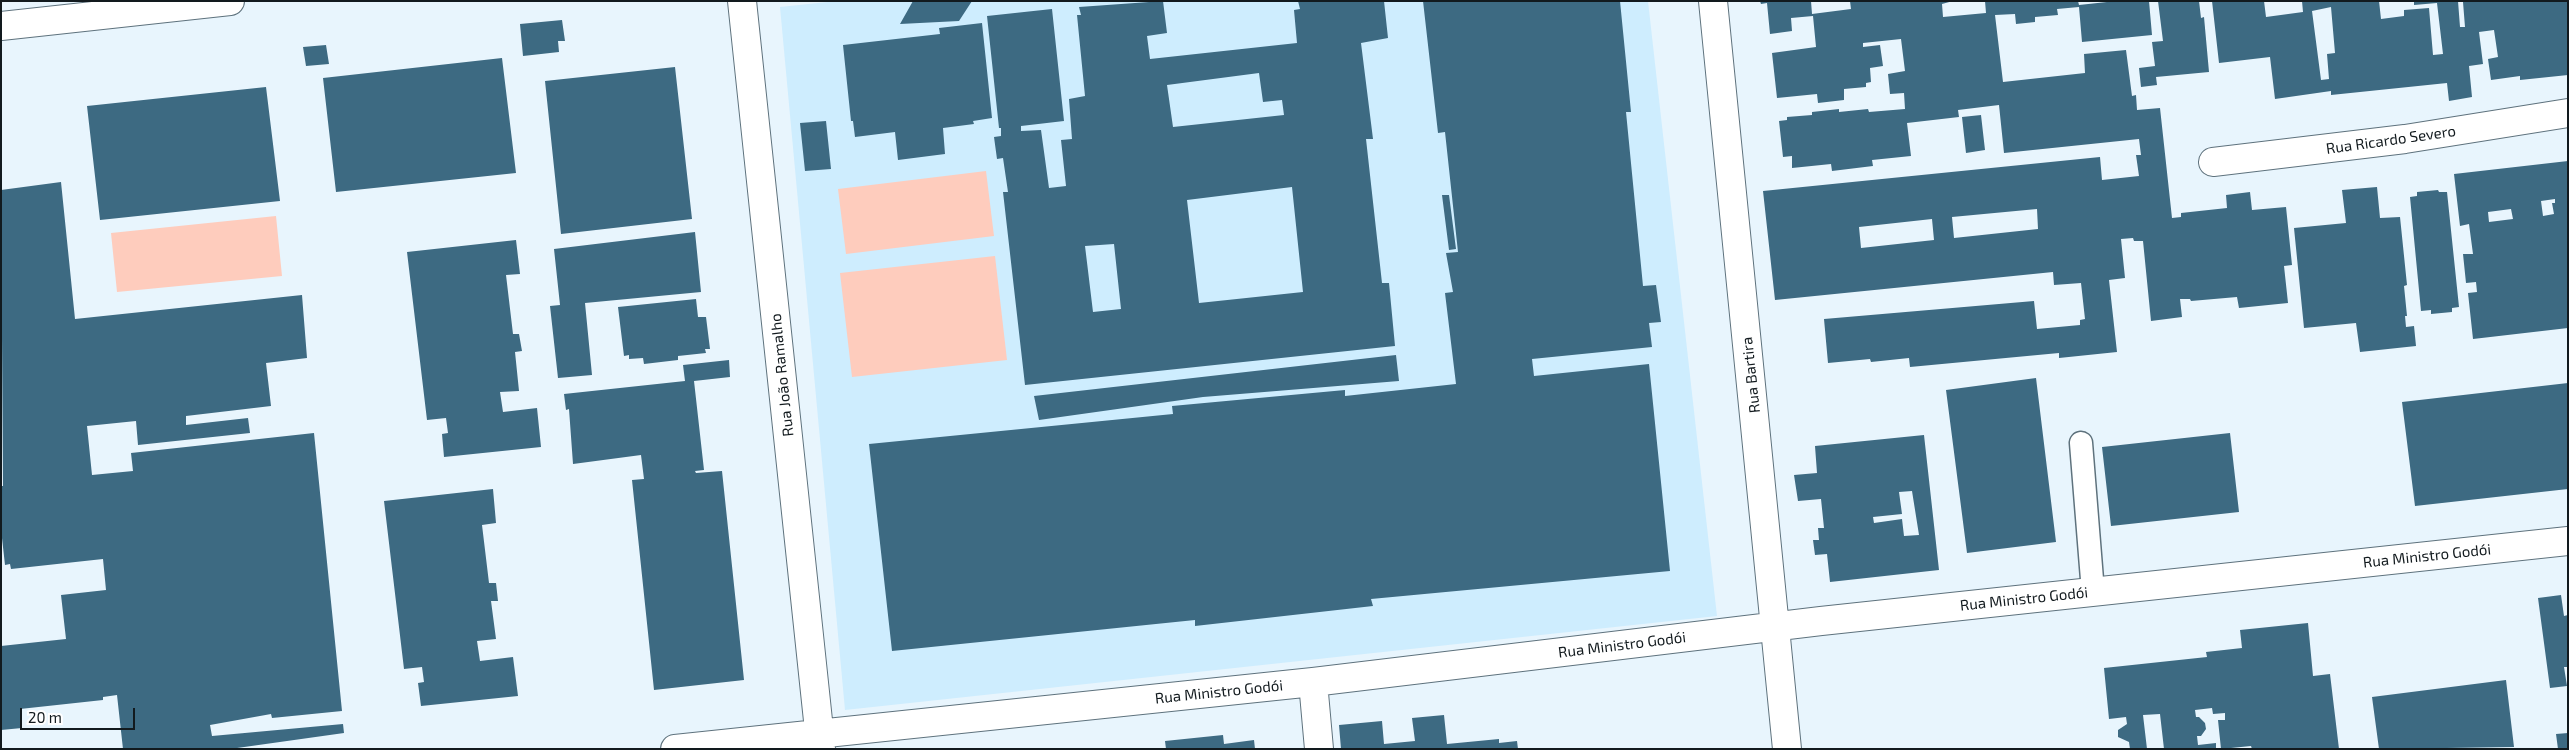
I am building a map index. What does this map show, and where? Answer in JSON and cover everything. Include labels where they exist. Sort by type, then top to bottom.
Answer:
[{"type":"street","points":[[2,26],[230,1]]},
{"type":"street","name":"Rua João Ramalho","points":[[742,1],[821,741]]},
{"type":"street","name":"Rua Bartira","points":[[1713,1],[1777,626],[1787,749]]},
{"type":"street","name":"Rua Ricardo Severo","points":[[2213,162],[2405,139],[2568,113]]},
{"type":"street","name":"Rua Ministro Godói","points":[[675,749],[821,741],[1777,626],[2568,541]]},
{"type":"street","points":[[1313,682],[1319,749]]},
{"type":"lane","points":[[1,18],[2,26]]},
{"type":"lane","points":[[2081,443],[2093,592]]},
{"type":"shaded area","points":[[837,1],[1648,1],[1717,616],[845,710],[780,7]]},
{"type":"shaded area","points":[[986,171],[994,236],[846,254],[838,189]]},
{"type":"shaded area","points":[[276,216],[282,276],[117,292],[111,233]]},
{"type":"shaded area","points":[[995,256],[1007,360],[852,377],[840,273]]},
{"type":"building","points":[[913,1],[972,1],[959,21],[900,24]]},
{"type":"building","points":[[1163,1],[1167,33],[1147,36],[1150,59],[1297,43],[1294,10],[1300,9],[1298,1],[1384,1],[1388,38],[1361,43],[1373,139],[1366,139],[1382,283],[1389,283],[1395,346],[1025,385],[1003,192],[1008,192],[1003,158],[997,159],[994,137],[1001,136],[1001,128],[999,128],[987,16],[1052,9],[1064,121],[1021,126],[1021,131],[1041,130],[1049,188],[1066,186],[1061,140],[1072,139],[1069,99],[1085,96],[1077,15],[1081,15],[1079,7]],"holes":[[[1259,73],[1263,102],[1282,100],[1284,115],[1173,127],[1167,85]],[[1292,187],[1303,292],[1199,303],[1187,200]],[[1114,244],[1121,309],[1093,312],[1085,246]]]},
{"type":"building","points":[[1423,1],[1620,1],[1631,112],[1626,112],[1643,286],[1656,285],[1661,322],[1649,323],[1652,347],[1532,359],[1534,376],[1649,364],[1670,571],[1371,599],[1373,606],[1195,626],[1195,620],[892,651],[869,444],[1173,414],[1172,406],[1345,390],[1345,396],[1456,384],[1445,293],[1453,292],[1446,253],[1458,252],[1445,132],[1438,133]]},
{"type":"building","points":[[1760,1],[1811,1],[1812,14],[1851,9],[1850,1],[1953,1],[1942,4],[1943,17],[1986,13],[1985,1],[2078,1],[2079,5],[2116,1],[2149,1],[2152,35],[2082,42],[2079,7],[2057,9],[2058,15],[2035,17],[2035,22],[2016,24],[2015,14],[1995,15],[2003,82],[2085,73],[2084,54],[2126,50],[2132,96],[2136,95],[2137,110],[2160,108],[2172,218],[2181,217],[2181,213],[2227,208],[2226,195],[2250,192],[2252,210],[2286,207],[2292,265],[2284,266],[2288,303],[2239,308],[2237,297],[2191,301],[2190,299],[2180,299],[2182,317],[2151,321],[2143,241],[2134,241],[2133,238],[2121,239],[2125,278],[2109,280],[2117,352],[2059,358],[2059,353],[1910,367],[1909,358],[1871,362],[1870,359],[1828,363],[1824,319],[2034,301],[2037,329],[2080,325],[2080,320],[2085,319],[2081,283],[2054,285],[2053,272],[1775,300],[1763,191],[2100,157],[2102,180],[2139,176],[2136,155],[2141,155],[2139,139],[2004,153],[1999,105],[1958,110],[1959,117],[1907,123],[1911,156],[1872,160],[1873,166],[1832,171],[1831,164],[1792,168],[1792,156],[1783,157],[1779,121],[1787,120],[1787,117],[1812,115],[1812,112],[1839,109],[1839,112],[1868,109],[1869,112],[1905,109],[1904,93],[1890,94],[1888,74],[1905,71],[1901,39],[1863,43],[1863,47],[1880,45],[1883,66],[1870,68],[1871,82],[1866,83],[1866,87],[1844,89],[1844,100],[1818,103],[1817,94],[1777,98],[1772,53],[1816,47],[1813,16],[1791,18],[1792,31],[1770,34],[1767,3],[1761,4]],"holes":[[[2037,209],[2038,229],[1954,238],[1952,217]],[[1932,219],[1934,240],[1861,248],[1859,227]]]},
{"type":"building","points":[[2158,1],[2199,1],[2201,18],[2204,17],[2209,72],[2156,77],[2157,85],[2141,87],[2139,68],[2155,66],[2152,42],[2163,41]]},
{"type":"building","points":[[2212,1],[2264,1],[2266,17],[2303,12],[2302,1],[2379,1],[2381,19],[2404,16],[2404,10],[2429,8],[2433,55],[2443,54],[2437,3],[2414,5],[2414,1],[2458,1],[2460,27],[2465,27],[2463,2],[2568,1],[2568,75],[2520,80],[2520,76],[2491,80],[2488,59],[2498,57],[2494,30],[2479,32],[2483,64],[2469,66],[2472,97],[2449,101],[2447,83],[2331,95],[2331,91],[2275,99],[2270,57],[2219,63]],"holes":[[[2331,7],[2335,53],[2327,54],[2329,79],[2321,80],[2312,11]]]},
{"type":"building","points":[[562,20],[565,41],[558,41],[559,52],[523,56],[520,24]]},
{"type":"building","points":[[982,23],[992,118],[973,121],[974,124],[943,128],[945,154],[898,160],[895,132],[855,137],[853,121],[851,121],[843,45],[940,34],[939,28]]},
{"type":"building","points":[[326,45],[329,64],[306,66],[303,47]]},
{"type":"building","points":[[502,58],[516,173],[336,192],[323,78]]},
{"type":"building","points":[[675,67],[692,219],[561,234],[545,81]]},
{"type":"building","points":[[266,87],[280,201],[100,220],[87,106]]},
{"type":"building","points":[[1981,115],[1985,150],[1966,153],[1962,117]]},
{"type":"building","points":[[826,121],[831,169],[805,171],[800,123]]},
{"type":"building","points":[[2568,161],[2568,328],[2473,339],[2468,293],[2477,292],[2476,282],[2466,283],[2463,254],[2473,254],[2469,224],[2460,226],[2454,174]],"holes":[[[2555,199],[2555,203],[2552,203],[2554,214],[2543,216],[2541,201]],[[2511,209],[2513,219],[2489,222],[2488,212]]]},
{"type":"building","points":[[61,182],[75,319],[302,295],[307,358],[266,363],[271,406],[186,416],[186,425],[248,418],[250,433],[138,445],[136,421],[87,426],[92,475],[133,471],[131,453],[314,433],[342,711],[272,718],[271,714],[210,725],[212,736],[343,724],[344,733],[230,749],[123,749],[117,695],[103,697],[103,700],[20,709],[22,728],[1,730],[1,646],[66,639],[61,595],[106,590],[103,559],[11,569],[10,564],[5,565],[1,529],[1,486],[3,486],[1,190]]},
{"type":"building","points":[[2377,187],[2380,218],[2400,217],[2407,285],[2404,286],[2407,316],[2405,316],[2406,327],[2414,326],[2416,346],[2360,352],[2356,323],[2304,328],[2294,228],[2346,223],[2342,190]]},
{"type":"building","points":[[2438,190],[2439,192],[2447,192],[2459,307],[2452,308],[2452,312],[2431,314],[2431,310],[2421,311],[2410,197],[2417,196],[2417,192]]},
{"type":"building","points":[[1442,195],[1449,195],[1456,249],[1449,250]]},
{"type":"building","points":[[695,232],[701,292],[585,303],[592,375],[558,378],[550,306],[560,305],[554,249]]},
{"type":"building","points":[[516,240],[520,274],[506,275],[513,334],[519,334],[522,351],[515,352],[519,391],[500,392],[503,412],[537,408],[541,447],[444,457],[442,434],[448,433],[446,418],[427,420],[407,252]]},
{"type":"building","points":[[696,299],[698,317],[706,317],[710,349],[705,349],[706,353],[678,356],[678,360],[644,364],[643,358],[629,359],[629,355],[624,356],[618,307]]},
{"type":"building","points":[[1396,355],[1399,381],[1203,397],[1039,420],[1034,396]]},
{"type":"building","points":[[729,360],[730,377],[694,381],[704,470],[695,471],[696,473],[722,471],[744,680],[654,690],[632,480],[644,479],[641,455],[573,464],[569,409],[566,410],[564,394],[685,381],[683,365]]},
{"type":"building","points":[[2036,378],[2056,542],[1967,553],[1946,390]]},
{"type":"building","points":[[2568,383],[2568,489],[2415,506],[2402,402]]},
{"type":"building","points":[[2230,433],[2239,512],[2111,526],[2102,447]]},
{"type":"building","points":[[1924,435],[1939,570],[1830,582],[1827,554],[1815,555],[1813,540],[1819,540],[1818,528],[1824,528],[1821,499],[1798,501],[1794,475],[1817,473],[1815,446]],"holes":[[[1912,491],[1919,535],[1904,536],[1902,519],[1874,523],[1873,517],[1902,514],[1899,492]]]},
{"type":"building","points":[[493,489],[496,523],[482,525],[489,583],[496,583],[498,601],[491,601],[496,639],[477,641],[480,661],[513,657],[518,696],[421,706],[418,683],[424,682],[422,667],[404,669],[384,501]]},
{"type":"building","points":[[2561,595],[2564,616],[2568,615],[2568,667],[2564,667],[2567,686],[2550,688],[2538,598]]},
{"type":"building","points":[[2308,623],[2313,676],[2330,674],[2339,749],[2252,749],[2251,746],[2221,749],[2218,720],[2225,720],[2225,713],[2213,714],[2212,708],[2195,710],[2196,717],[2199,717],[2205,723],[2206,729],[2201,736],[2197,736],[2198,745],[2216,743],[2216,749],[2164,749],[2160,714],[2143,715],[2147,749],[2130,749],[2129,742],[2118,737],[2118,730],[2127,724],[2126,717],[2109,719],[2104,668],[2207,657],[2206,652],[2242,648],[2240,630]]},
{"type":"building","points":[[2506,680],[2514,747],[2379,749],[2372,697]]},
{"type":"building","points":[[1444,715],[1447,744],[1499,739],[1499,743],[1517,741],[1518,749],[1341,749],[1339,725],[1382,721],[1384,744],[1415,741],[1412,718]]},
{"type":"building","points":[[2568,733],[2568,749],[2558,749],[2556,734]]},
{"type":"building","points":[[1223,735],[1224,744],[1254,740],[1255,749],[1166,749],[1165,741]]}]
